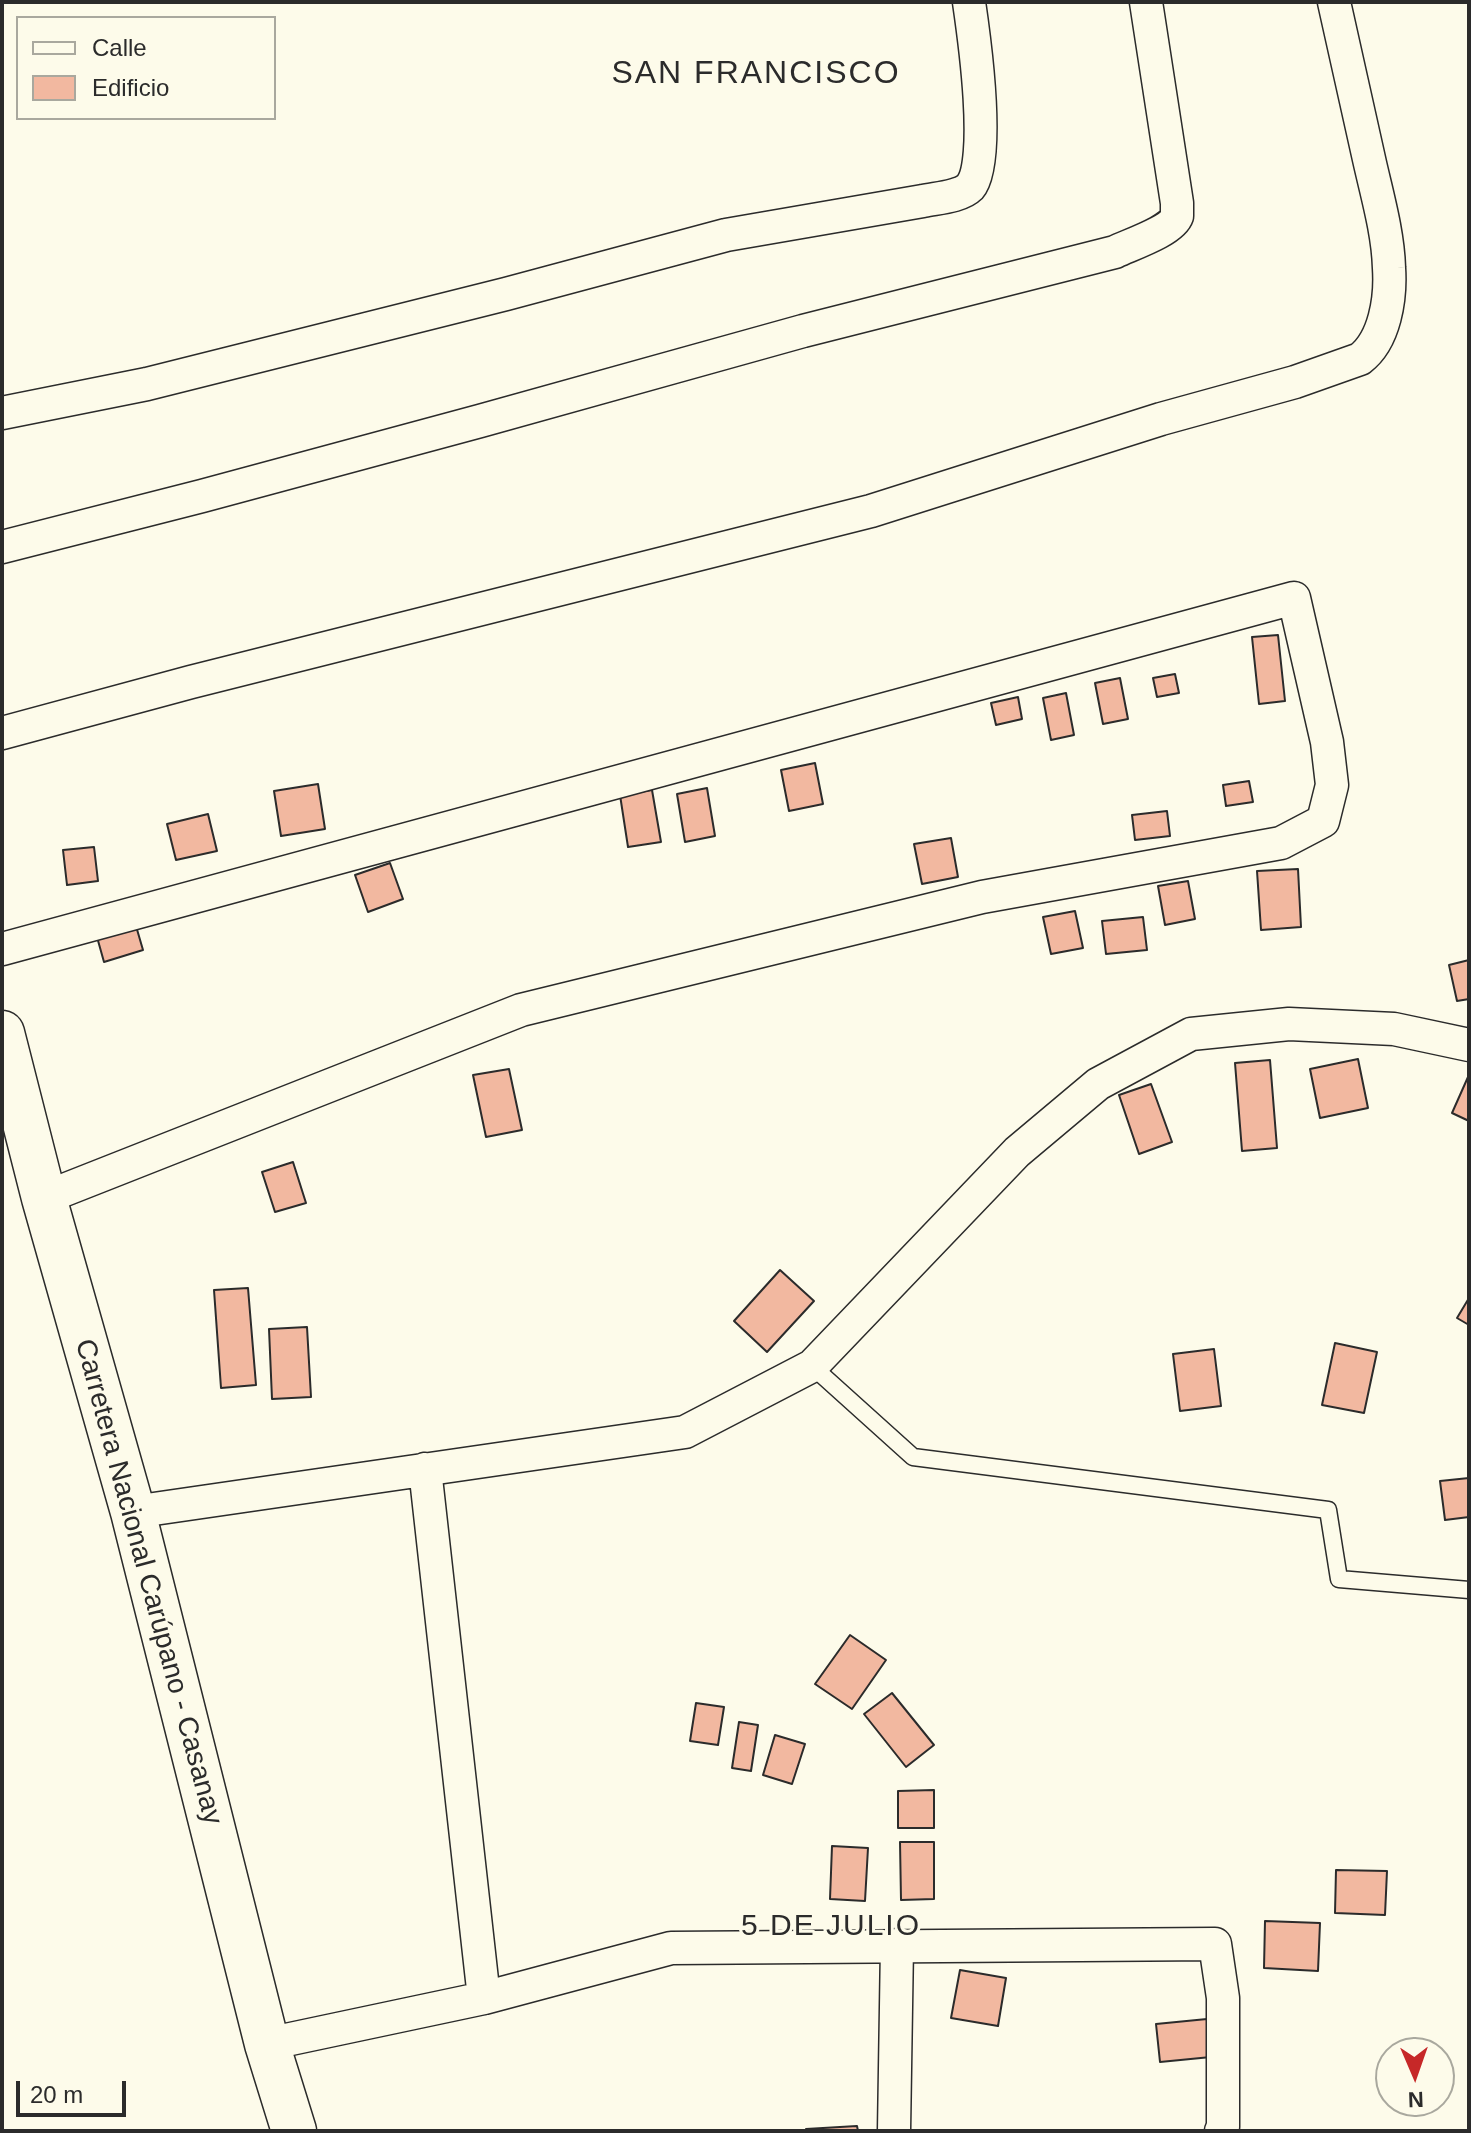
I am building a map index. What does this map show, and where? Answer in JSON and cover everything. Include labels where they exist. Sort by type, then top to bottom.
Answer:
[{"type":"highway","name":"Carretera Nacional Carúpano - Casanay","points":[[2,1033],[44,1198],[133,1512],[267,2044],[294,2131]]},
{"type":"street","points":[[2,413],[162,380],[726,235],[923,201],[968,189],[977,166],[981,136],[978,63],[969,2]]},
{"type":"street","points":[[2,547],[436,433],[803,331],[1115,252],[1157,233],[1171,225],[1177,215],[1177,203],[1146,2]]},
{"type":"street","points":[[2,733],[206,678],[871,511],[1161,419],[1295,382],[1360,359],[1377,340],[1385,318],[1390,269],[1383,223],[1334,2]]},
{"type":"street","points":[[2,949],[1294,598],[1327,742],[1332,785],[1323,821],[1281,843],[982,897],[521,1010],[44,1198]]},
{"type":"street","points":[[133,1512],[685,1432],[812,1366],[1017,1152],[1098,1084],[1191,1034],[1289,1024],[1394,1029],[1469,1045]]},
{"type":"street","points":[[425,1469],[484,1998]]},
{"type":"street","points":[[267,2044],[484,1998],[671,1948],[1215,1944],[1223,1998],[1221,2131]]},
{"type":"street","points":[[894,2131],[897,1945]]},
{"type":"lane","points":[[812,1366],[913,1457],[1328,1510],[1339,1579],[1469,1590]]},
{"type":"building","points":[[1278,635],[1285,701],[1259,704],[1252,637]]},
{"type":"building","points":[[1175,674],[1179,693],[1157,697],[1153,678]]},
{"type":"building","points":[[1120,678],[1128,719],[1103,724],[1095,683]]},
{"type":"building","points":[[1066,693],[1074,735],[1051,740],[1043,698]]},
{"type":"building","points":[[1018,697],[1022,719],[996,725],[991,703]]},
{"type":"building","points":[[815,763],[823,804],[789,811],[781,770]]},
{"type":"building","points":[[1249,781],[1253,802],[1226,806],[1223,785]]},
{"type":"building","points":[[318,784],[325,829],[281,836],[274,791]]},
{"type":"building","points":[[707,788],[715,836],[685,842],[677,794]]},
{"type":"building","points":[[652,790],[661,842],[628,847],[620,795]]},
{"type":"building","points":[[1167,811],[1170,836],[1135,840],[1132,815]]},
{"type":"building","points":[[208,814],[217,851],[176,860],[167,824]]},
{"type":"building","points":[[951,838],[958,877],[922,884],[914,844]]},
{"type":"building","points":[[94,847],[98,881],[67,885],[63,850]]},
{"type":"building","points":[[390,863],[403,899],[368,912],[355,875]]},
{"type":"building","points":[[1298,869],[1301,927],[1261,930],[1257,871]]},
{"type":"building","points":[[1188,881],[1195,919],[1165,925],[1158,886]]},
{"type":"building","points":[[1075,911],[1083,948],[1051,954],[1043,917]]},
{"type":"building","points":[[1143,917],[1147,950],[1106,954],[1102,921]]},
{"type":"building","points":[[136,926],[143,950],[104,962],[97,937]]},
{"type":"building","points":[[1469,960],[1469,999],[1457,1001],[1449,965]]},
{"type":"building","points":[[1358,1059],[1368,1108],[1320,1118],[1310,1069]]},
{"type":"building","points":[[1270,1060],[1277,1148],[1242,1151],[1235,1063]]},
{"type":"building","points":[[509,1069],[522,1130],[486,1137],[473,1075]]},
{"type":"building","points":[[1469,1077],[1469,1121],[1452,1113]]},
{"type":"building","points":[[1151,1084],[1172,1142],[1139,1154],[1119,1095]]},
{"type":"building","points":[[293,1162],[306,1203],[275,1212],[262,1172]]},
{"type":"building","points":[[780,1270],[814,1301],[767,1352],[734,1321]]},
{"type":"building","points":[[248,1288],[256,1385],[221,1388],[214,1290]]},
{"type":"building","points":[[1469,1298],[1469,1325],[1457,1318]]},
{"type":"building","points":[[307,1327],[311,1397],[272,1399],[269,1329]]},
{"type":"building","points":[[1335,1343],[1377,1352],[1364,1413],[1322,1405]]},
{"type":"building","points":[[1214,1349],[1221,1406],[1180,1411],[1173,1354]]},
{"type":"building","points":[[1469,1478],[1469,1517],[1445,1520],[1440,1481]]},
{"type":"building","points":[[850,1635],[886,1660],[852,1709],[815,1684]]},
{"type":"building","points":[[892,1693],[934,1745],[906,1767],[864,1714]]},
{"type":"building","points":[[696,1703],[724,1707],[718,1745],[690,1741]]},
{"type":"building","points":[[739,1722],[758,1725],[751,1771],[732,1768]]},
{"type":"building","points":[[775,1735],[805,1744],[792,1784],[763,1775]]},
{"type":"building","points":[[934,1790],[934,1828],[898,1828],[898,1791]]},
{"type":"building","points":[[900,1842],[934,1842],[934,1899],[901,1900]]},
{"type":"building","points":[[832,1846],[868,1848],[865,1901],[830,1899]]},
{"type":"building","points":[[1336,1870],[1387,1871],[1385,1915],[1335,1913]]},
{"type":"building","points":[[1265,1921],[1320,1923],[1318,1971],[1264,1968]]},
{"type":"building","points":[[960,1970],[1006,1978],[998,2026],[951,2018]]},
{"type":"building","points":[[1207,2019],[1211,2057],[1160,2062],[1156,2024]]},
{"type":"building","points":[[857,2126],[858,2131],[806,2131],[806,2129]]},
{"type":"district","name":"SAN FRANCISCO","points":[[756,74]]},
{"type":"district","name":"5 DE JULIO","points":[[831,1927]]}]
